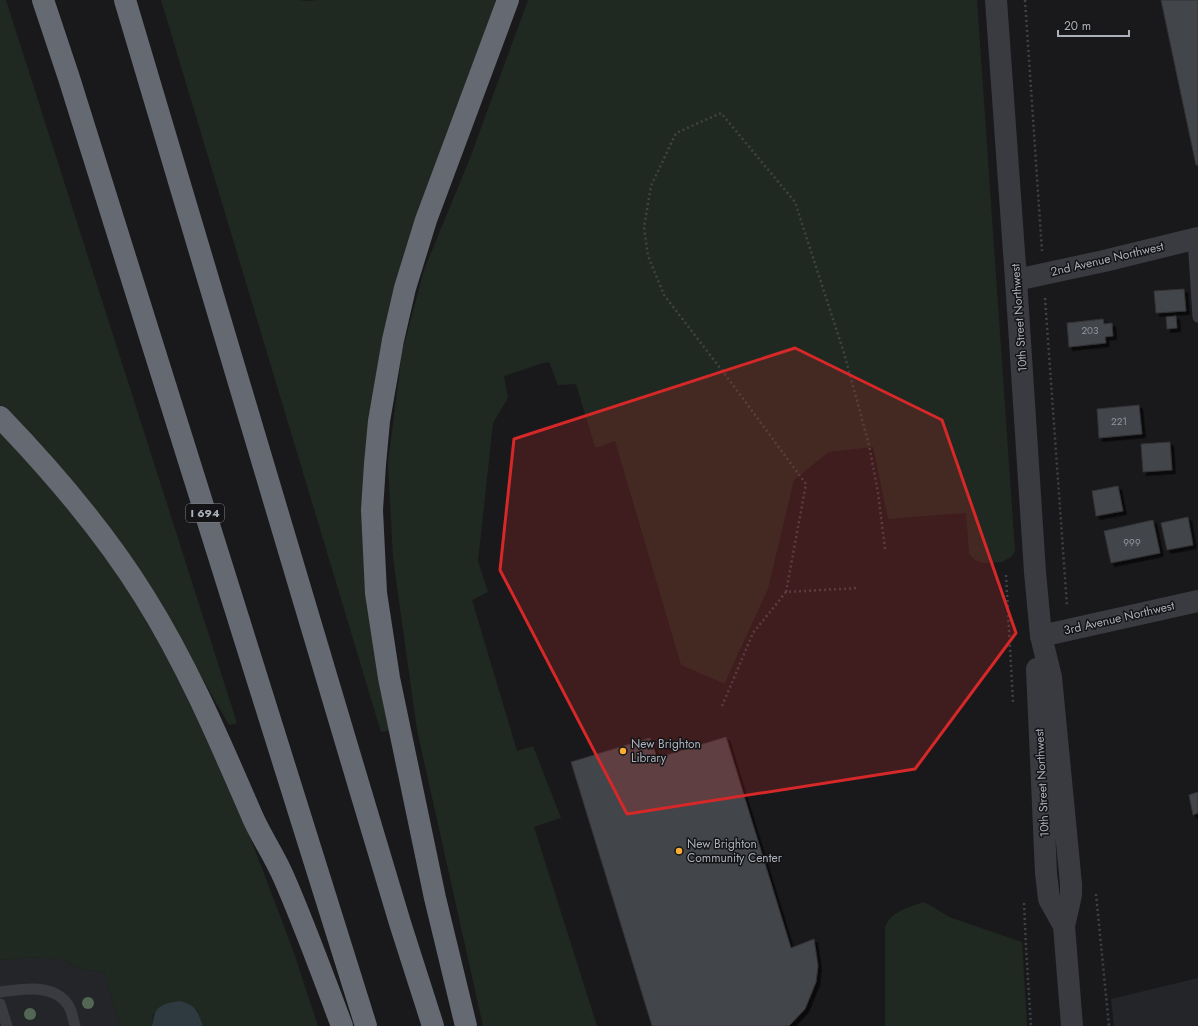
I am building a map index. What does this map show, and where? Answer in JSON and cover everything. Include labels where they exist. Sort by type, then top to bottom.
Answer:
[{"type":"highway","name":"I 694","points":[[43,0],[366,1026]]},
{"type":"highway","points":[[125,0],[359,786],[433,1026]]},
{"type":"highway","points":[[466,1026],[434,898],[389,678],[376,593],[372,510],[379,421],[393,340],[405,288],[426,220],[508,0]]},
{"type":"highway","points":[[0,417],[45,464],[114,550],[144,596],[171,643],[199,696],[234,771],[254,820],[283,876],[317,959],[342,1026]]},
{"type":"street","name":"10th Street Northwest","points":[[996,0],[1034,564],[1041,636],[1051,677],[1071,884],[1071,895],[1064,926],[1072,1026]]},
{"type":"street","name":"2nd Avenue Northwest","points":[[1016,280],[1104,261],[1196,238]]},
{"type":"street","name":"3rd Avenue Northwest","points":[[1041,636],[1198,601]]},
{"type":"lane","points":[[1196,238],[1198,317]]},
{"type":"lane","points":[[0,992],[21,989],[45,990],[58,996],[68,1005],[74,1026]]},
{"type":"lane","points":[[0,1004],[7,1026]]},
{"type":"path","points":[[1025,0],[1042,244]]},
{"type":"path","points":[[722,706],[753,633],[786,592],[806,484],[730,381],[664,296],[648,256],[644,226],[651,186],[676,133],[721,113],[795,202],[844,353],[869,445],[878,493],[885,549]]},
{"type":"path","points":[[1045,302],[1067,605]]},
{"type":"path","points":[[786,592],[858,588]]},
{"type":"path","points":[[1024,900],[1031,1026]]},
{"type":"path","points":[[1098,910],[1109,1026]]},
{"type":"highlighted area","points":[[795,348],[942,420],[1016,633],[915,769],[627,814],[500,570],[514,439]]},
{"type":"shaded area","points":[[0,0],[6,0],[237,723],[229,725],[171,624],[47,452],[0,405]]},
{"type":"shaded area","points":[[161,0],[496,0],[372,419],[392,730],[381,732]]},
{"type":"shaded area","points":[[528,0],[977,0],[1015,551],[1011,557],[1002,562],[983,563],[975,560],[969,554],[966,513],[888,519],[873,447],[829,452],[794,480],[768,589],[725,684],[681,665],[615,441],[595,447],[576,384],[558,385],[549,362],[504,376],[508,398],[493,423],[478,561],[488,592],[472,600],[517,751],[533,746],[561,818],[534,827],[597,1026],[483,1026],[417,730],[393,558],[388,463],[402,352],[424,270],[470,158]]},
{"type":"shaded area","points":[[0,431],[67,504],[105,556],[138,606],[181,682],[242,816],[293,950],[318,1026],[203,1026],[197,1010],[153,1014],[152,1026],[120,1026],[104,972],[83,970],[60,959],[30,957],[0,960]]},
{"type":"shaded area","points":[[924,902],[949,917],[1022,942],[1027,1026],[885,1026],[885,927],[896,913]]},
{"type":"shaded area","points":[[30,957],[60,959],[83,970],[104,972],[120,1026],[0,1026],[0,960]]},
{"type":"shaded area","points":[[1198,978],[1198,1026],[1114,1026],[1111,999]]},
{"type":"shaded area","points":[[180,1001],[190,1005],[196,1010],[203,1026],[152,1026],[155,1014],[160,1007],[168,1003]]},
{"type":"building","points":[[1161,0],[1198,0],[1198,165],[1196,165]]},
{"type":"building","points":[[1184,289],[1186,311],[1156,313],[1154,291]]},
{"type":"building","points":[[1176,316],[1177,328],[1167,329],[1166,317]]},
{"type":"building","points":[[1103,319],[1104,324],[1112,323],[1113,336],[1105,337],[1106,343],[1069,347],[1067,323]]},
{"type":"building","points":[[1139,405],[1142,434],[1099,438],[1097,409]]},
{"type":"building","points":[[1170,442],[1172,470],[1143,472],[1141,444]]},
{"type":"building","points":[[1118,486],[1123,511],[1096,516],[1092,491]]},
{"type":"building","points":[[1188,517],[1193,545],[1167,550],[1161,523]]},
{"type":"building","points":[[1153,520],[1160,553],[1111,563],[1104,531]]},
{"type":"building","name":"New Brighton Community Center","points":[[726,737],[791,948],[814,939],[818,966],[816,982],[805,1009],[789,1026],[652,1026],[571,762],[650,738],[657,758]]},
{"type":"building","points":[[1198,792],[1198,813],[1193,815],[1189,795]]},
{"type":"place","name":"New Brighton Library","points":[[623,751]]},
{"type":"place","name":"New Brighton Community Center","points":[[679,851]]}]
